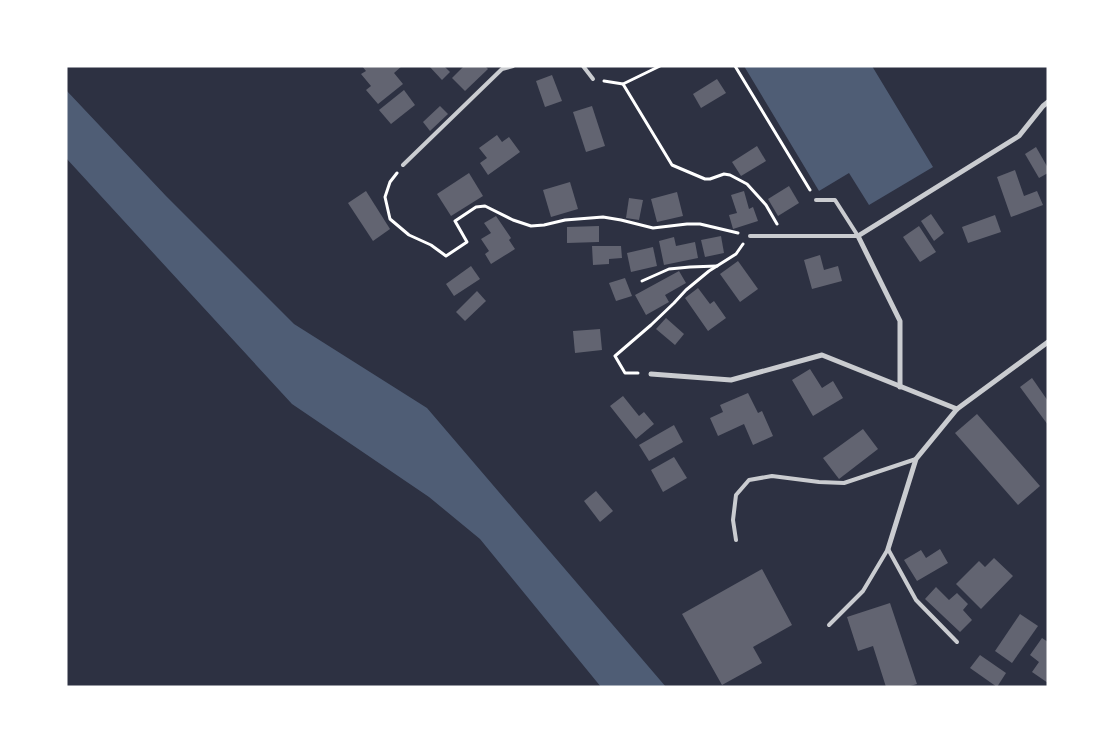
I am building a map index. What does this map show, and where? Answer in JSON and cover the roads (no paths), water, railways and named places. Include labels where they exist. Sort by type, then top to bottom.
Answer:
[{"type":"street","points":[[900,387],[900,321],[858,236],[1019,136],[1048,102]]},
{"type":"street","points":[[888,549],[916,459],[957,409],[1048,342]]},
{"type":"street","points":[[651,374],[731,380],[822,355],[957,409]]},
{"type":"lane","points":[[403,165],[501,68],[513,66]]},
{"type":"lane","points":[[584,66],[593,79]]},
{"type":"lane","points":[[816,200],[835,200],[858,236]]},
{"type":"lane","points":[[750,236],[858,236]]},
{"type":"lane","points":[[736,540],[733,520],[736,495],[749,480],[772,476],[844,484],[916,459]]},
{"type":"lane","points":[[829,625],[863,591],[888,549]]},
{"type":"lane","points":[[888,549],[916,600],[957,642]]},
{"type":"water","points":[[744,66],[872,66],[933,167],[869,205],[849,173],[819,191]]},
{"type":"water","points":[[66,90],[166,196],[294,324],[427,408],[666,687],[601,687],[480,539],[429,497],[292,404],[66,158]]}]
